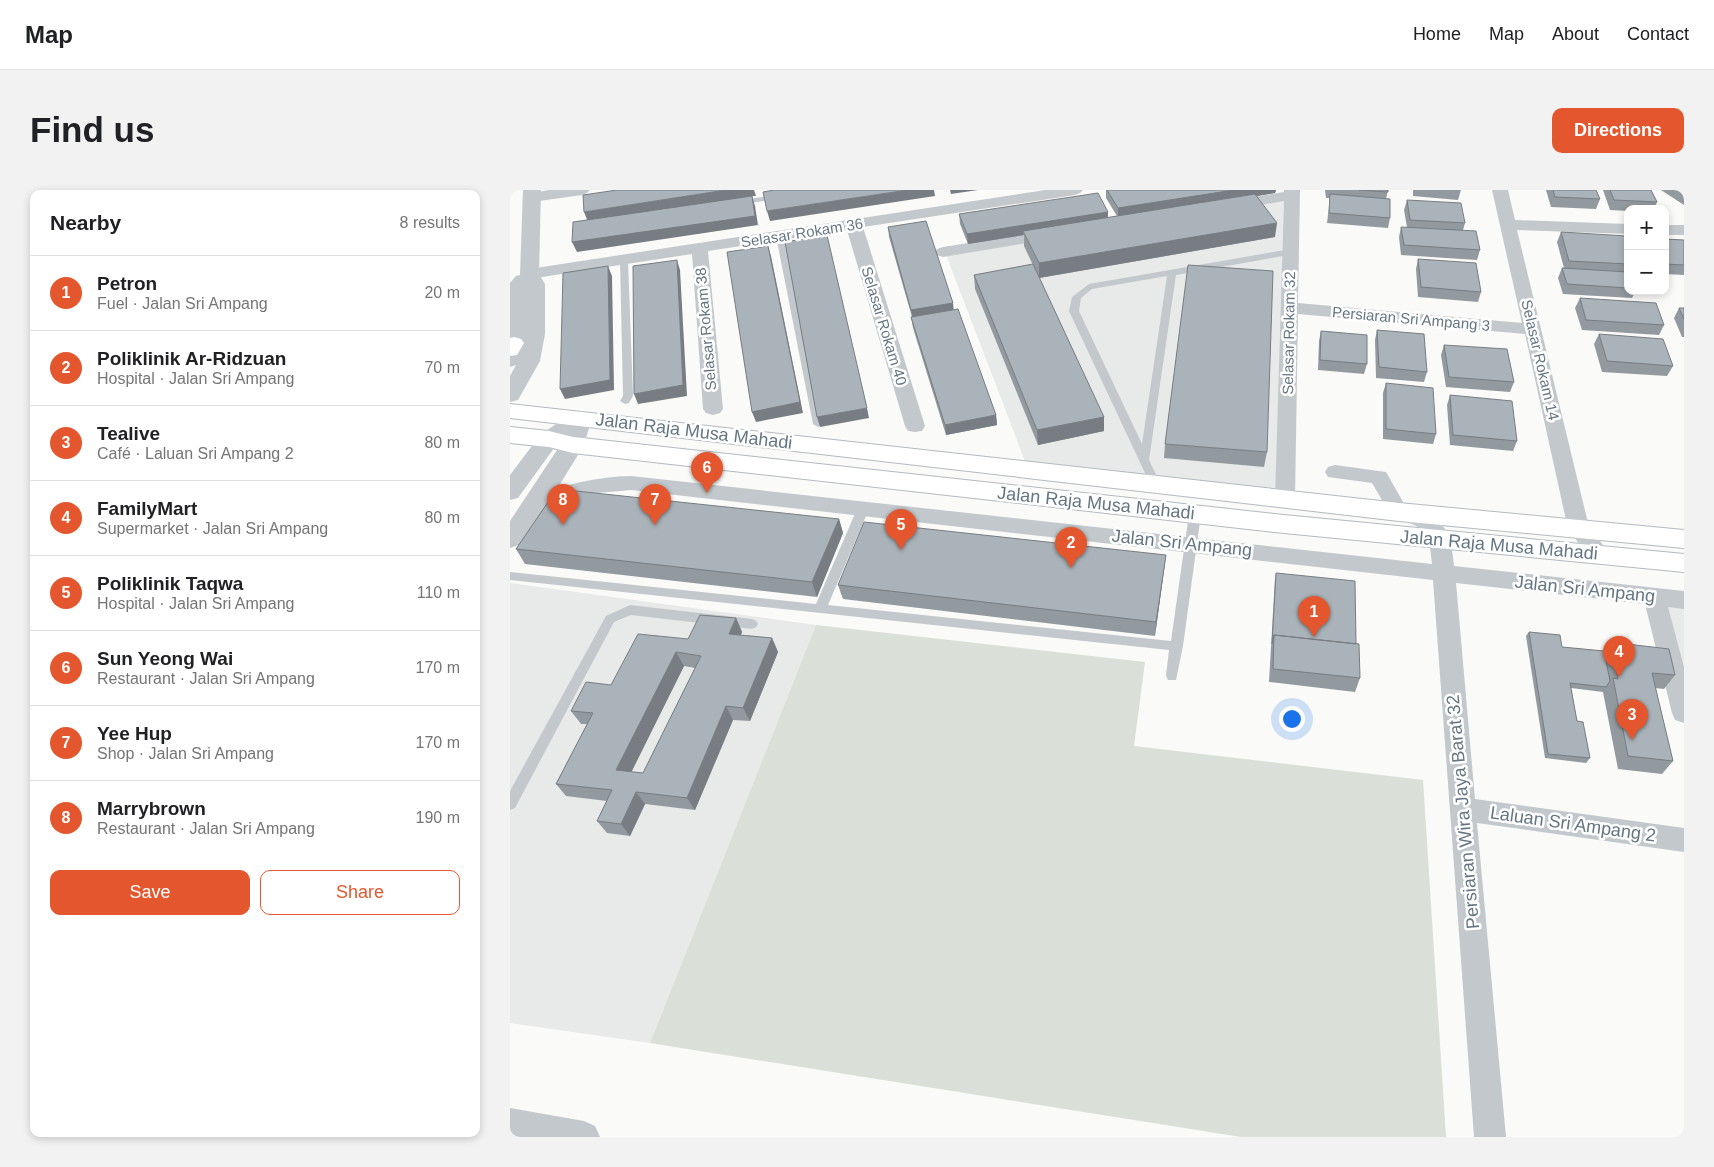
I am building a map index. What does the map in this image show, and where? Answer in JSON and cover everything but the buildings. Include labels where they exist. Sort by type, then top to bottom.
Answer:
[{"type":"main road","name":"Jalan Raja Musa Mahadi","points":[[510,411],[1399,512],[1684,539]]},
{"type":"main road","points":[[510,427],[549,439]]},
{"type":"main road","name":"Jalan Raja Musa Mahadi","points":[[510,435],[549,439],[573,444],[1441,541],[1684,563]]},
{"type":"street","points":[[510,395],[529,361],[536,334],[535,284],[529,274],[532,194],[582,190]]},
{"type":"street","name":"Selasar Rokam 36","points":[[529,274],[1075,190]]},
{"type":"street","name":"Selasar Rokam 14","points":[[1500,190],[1579,530]]},
{"type":"street","points":[[1214,208],[1292,192]]},
{"type":"street","name":"Selasar Rokam 32","points":[[1285,499],[1292,192]]},
{"type":"street","points":[[1507,224],[1624,228]]},
{"type":"street","name":"Selasar Rokam 40","points":[[854,225],[915,426]]},
{"type":"street","points":[[1669,230],[1684,230]]},
{"type":"street","points":[[943,252],[1069,232]]},
{"type":"street","name":"Selasar Rokam 38","points":[[700,248],[713,409]]},
{"type":"street","points":[[511,351],[518,286],[529,274]]},
{"type":"street","name":"Persiaran Sri Ampang 3","points":[[1290,308],[1533,329]]},
{"type":"street","points":[[510,492],[549,439],[581,418]]},
{"type":"street","points":[[510,539],[534,506],[573,444],[581,418]]},
{"type":"street","points":[[1335,472],[1379,477],[1399,512],[1427,521],[1435,527],[1441,541]]},
{"type":"street","name":"Jalan Sri Ampang","points":[[534,506],[559,494],[582,487],[605,483],[631,483],[1684,600]]},
{"type":"street","points":[[1579,530],[1600,555]]},
{"type":"street","name":"Persiaran Wira Jaya Barat 32","points":[[1441,541],[1490,1137]]},
{"type":"street","points":[[1654,597],[1683,708]]},
{"type":"street","name":"Laluan Sri Ampang 2","points":[[1463,809],[1684,840]]},
{"type":"street","points":[[510,1124],[584,1137]]},
{"type":"lane","points":[[730,204],[786,196]]},
{"type":"lane","points":[[780,236],[818,424]]},
{"type":"lane","points":[[1156,485],[1145,458],[1074,311],[1077,297],[1089,287],[1291,252]]},
{"type":"lane","points":[[624,260],[628,396],[625,401]]},
{"type":"lane","points":[[1145,458],[1172,273]]},
{"type":"lane","points":[[821,607],[863,508]]},
{"type":"lane","points":[[1172,676],[1195,514]]},
{"type":"lane","points":[[510,576],[821,607],[1177,646]]},
{"type":"lane","points":[[510,804],[610,619],[630,610],[752,624]]},
{"type":"shaded area","points":[[1294,194],[1287,498],[1028,469],[945,252]]},
{"type":"shaded area","points":[[510,583],[816,625],[650,1043],[510,1023]]},
{"type":"shaded area","points":[[1652,593],[1684,597],[1684,721]]},
{"type":"shaded area","points":[[816,625],[1145,662],[1134,746],[1423,780],[1446,1137],[1241,1137],[650,1043]]},
{"type":"place","name":"Sun Yeong Wai","points":[[707,493]]},
{"type":"place","name":"Marrybrown","points":[[563,525]]},
{"type":"place","name":"Yee Hup","points":[[655,525]]},
{"type":"place","name":"Poliklinik Taqwa","points":[[901,550]]},
{"type":"place","name":"Poliklinik Ar-Ridzuan","points":[[1071,568]]},
{"type":"place","name":"Petron","points":[[1314,637]]},
{"type":"place","name":"FamilyMart","points":[[1619,677]]},
{"type":"place","name":"Tealive","points":[[1632,740]]}]
